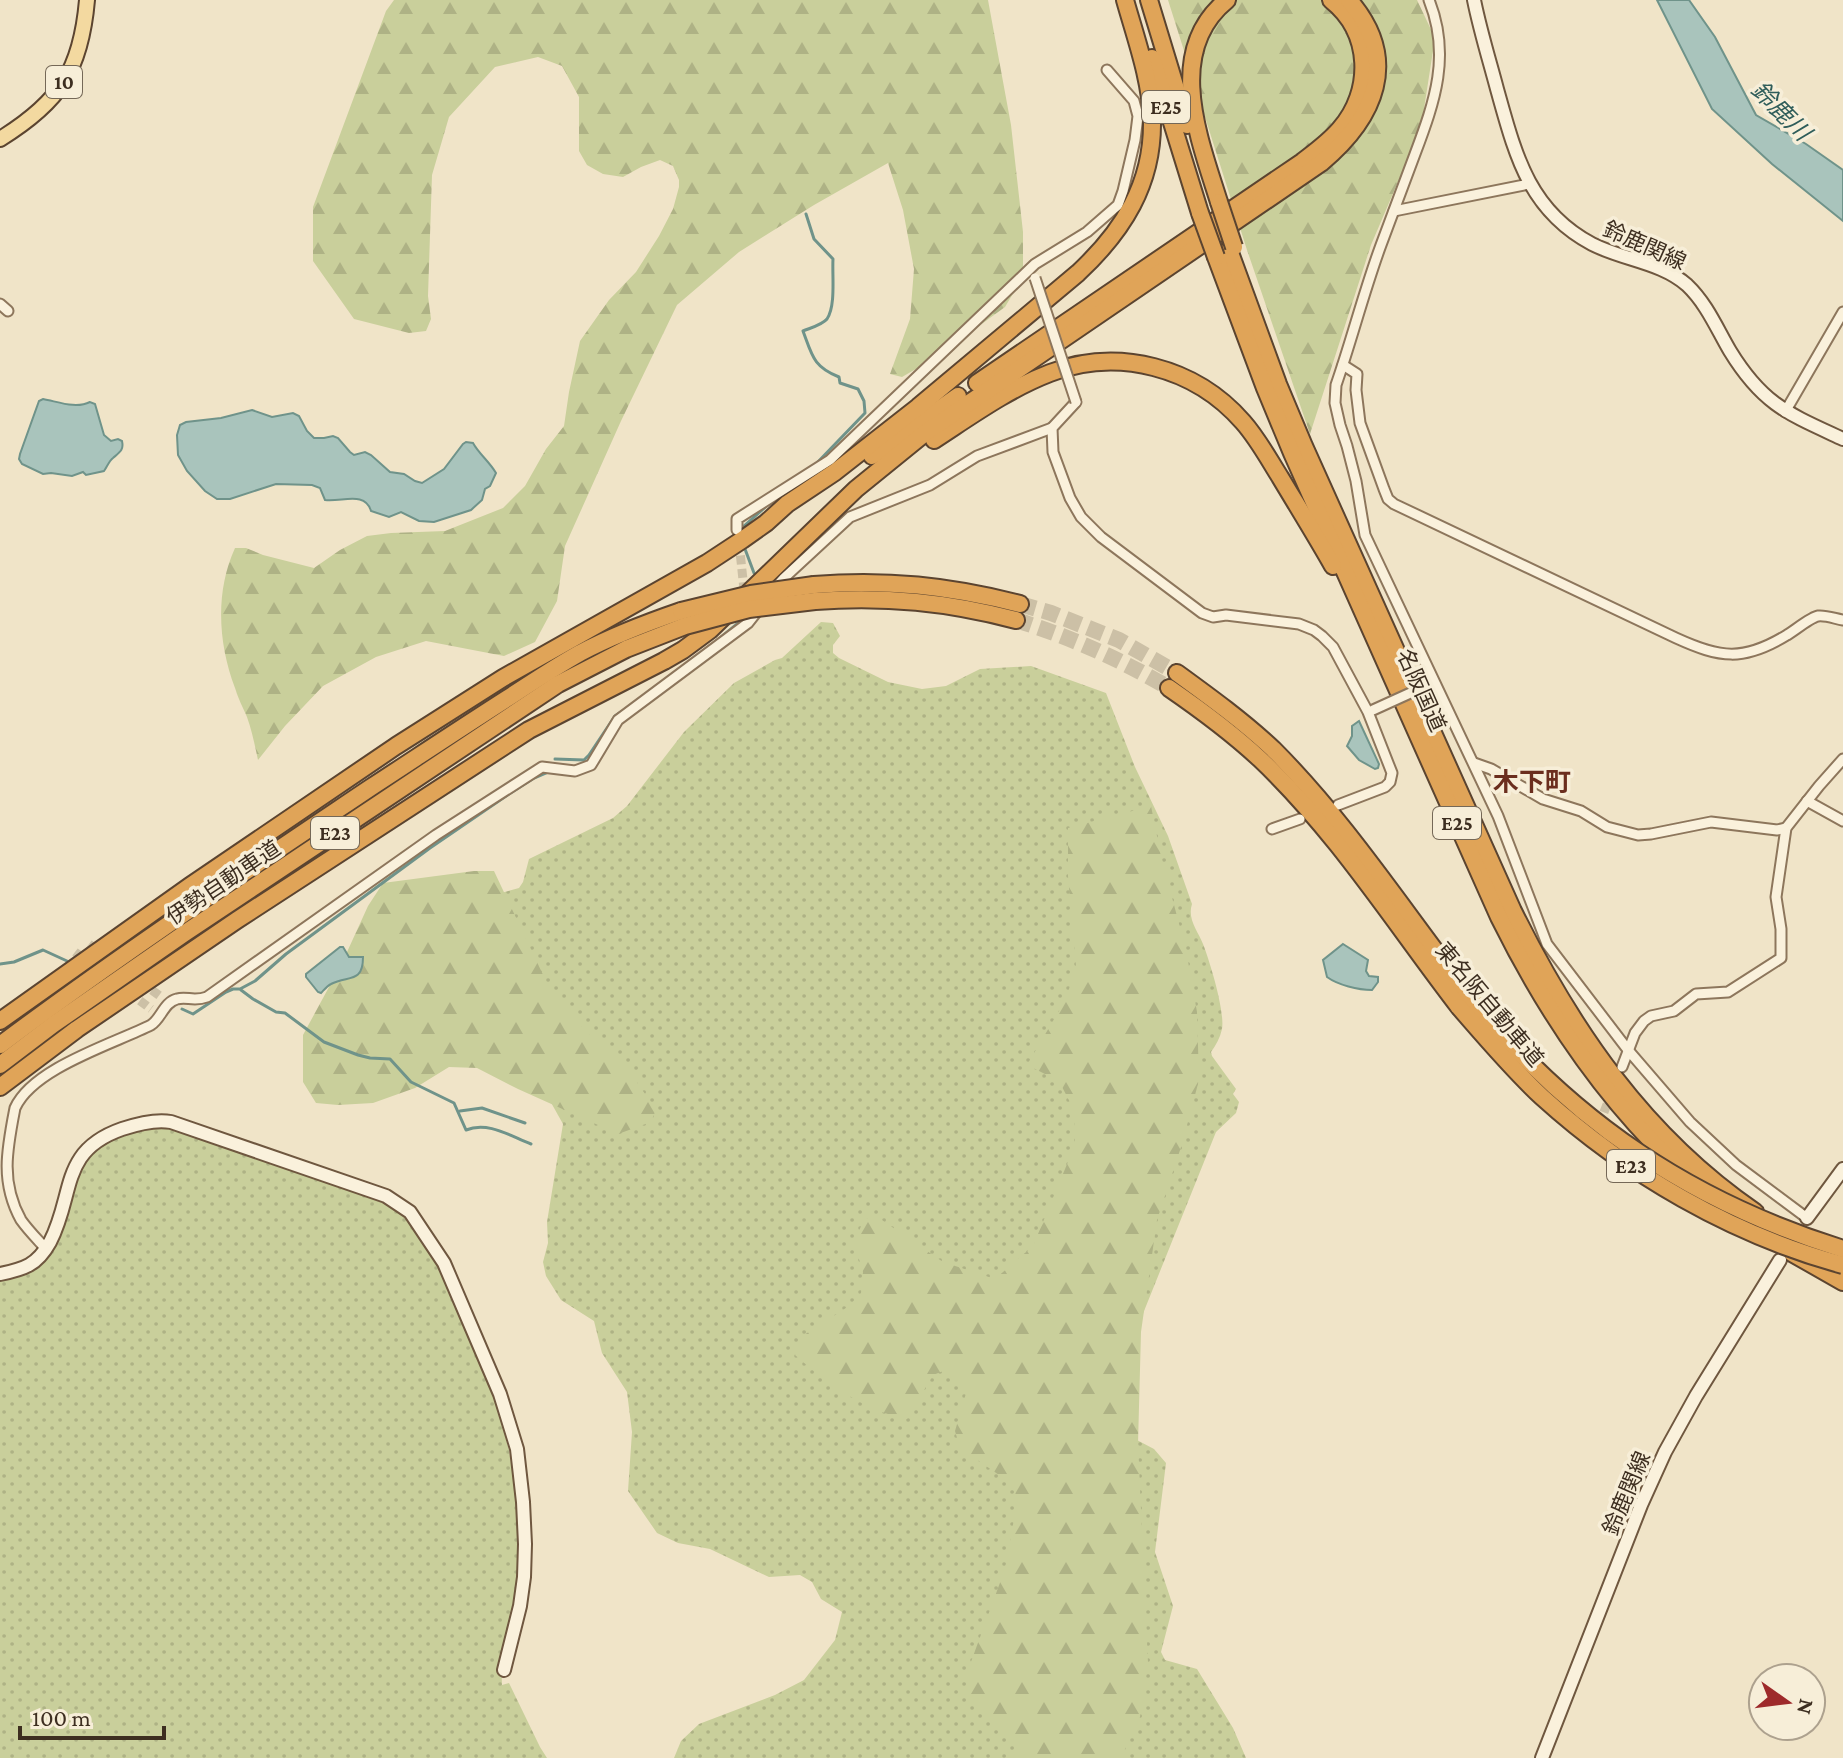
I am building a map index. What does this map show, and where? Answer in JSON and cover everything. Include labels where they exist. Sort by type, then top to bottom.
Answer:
[{"type":"highway","points":[[766,523],[974,362],[1097,255],[1126,218],[1140,192],[1151,143],[1152,120],[1146,74],[1125,0]]},
{"type":"highway","name":"名阪国道","points":[[1134,0],[1211,207]]},
{"type":"highway","name":"名阪国道","points":[[1149,0],[1265,388],[1520,960],[1584,1062],[1647,1137],[1712,1198],[1782,1247],[1843,1282]]},
{"type":"highway","points":[[1211,207],[1191,78],[1194,51],[1203,27],[1227,0]]},
{"type":"highway","points":[[0,1021],[190,886],[396,746],[543,654],[707,563],[766,523],[790,511],[1302,162],[1341,128],[1360,95],[1364,72],[1362,47],[1354,27],[1331,0]]},
{"type":"highway","points":[[11,1094],[77,1029],[237,920],[529,730],[683,650],[710,630],[856,489],[925,433],[1303,176],[1344,142],[1361,121],[1373,95],[1376,54],[1370,32],[1349,0]]},
{"type":"highway","name":"名阪国道","points":[[1226,252],[1304,446],[1513,911],[1564,1006],[1605,1066],[1685,1155],[1751,1210],[1843,1266]]},
{"type":"highway","points":[[815,527],[915,452],[1015,388],[1052,372],[1086,363],[1117,362],[1162,368],[1207,390],[1244,422],[1299,507],[1377,644]]},
{"type":"highway","name":"E23","points":[[683,618],[749,609],[814,593],[1018,612]]},
{"type":"highway","name":"伊勢自動車道","points":[[0,1045],[155,934],[487,711],[579,654],[647,622],[683,618]]},
{"type":"highway","name":"伊勢自動車道","points":[[0,1065],[185,933],[558,684],[683,618]]},
{"type":"highway","name":"東名阪自動車道","points":[[1177,673],[1242,722],[1298,776],[1348,835],[1510,1065],[1540,1095],[1608,1151],[1683,1198],[1759,1235],[1843,1266]]},
{"type":"highway","name":"東名阪自動車道","points":[[1169,688],[1231,734],[1286,786],[1465,1002],[1552,1085],[1616,1138],[1692,1187],[1804,1237],[1843,1249]]},
{"type":"main road","name":"10","points":[[0,139],[40,111],[68,77],[84,30],[87,0]]},
{"type":"main road","name":"鈴鹿関線","points":[[1474,0],[1513,145],[1529,184],[1551,212],[1582,238],[1608,251],[1661,269],[1686,285],[1714,320],[1744,373],[1763,395],[1785,412],[1843,439]]},
{"type":"main road","points":[[0,1274],[32,1264],[46,1249],[57,1229],[71,1175],[82,1154],[92,1144],[106,1135],[134,1125],[163,1120],[386,1196],[410,1212],[444,1263],[500,1394],[517,1449],[523,1502],[524,1577],[504,1670]]},
{"type":"main road","points":[[1807,1218],[1843,1169]]},
{"type":"main road","name":"鈴鹿関線","points":[[1542,1758],[1641,1505],[1665,1452],[1780,1260]]},
{"type":"street","points":[[1429,0],[1439,34],[1441,57],[1438,80],[1429,116],[1380,248],[1336,385],[1335,403],[1356,481],[1365,535],[1431,684],[1474,763],[1504,830],[1547,944],[1628,1050],[1690,1122],[1736,1165],[1807,1218]]},
{"type":"street","points":[[737,530],[737,519],[830,460],[1035,264],[1087,232],[1118,205],[1138,116],[1134,101],[1107,70]]},
{"type":"street","points":[[1394,211],[1529,184]]},
{"type":"street","points":[[46,1249],[22,1221],[9,1196],[5,1163],[15,1108],[11,1094],[156,1022],[170,1003],[177,999],[197,1001],[207,997],[436,835],[542,767],[575,771],[591,765],[618,720],[747,620],[784,578],[850,517],[930,485],[977,456],[1052,428],[1076,402],[1035,278]]},
{"type":"street","points":[[1785,412],[1843,312]]},
{"type":"street","points":[[1343,365],[1357,374],[1360,423],[1388,499],[1394,504],[1713,653],[1735,655],[1773,644],[1818,616],[1843,620]]},
{"type":"street","points":[[1052,428],[1053,452],[1070,498],[1081,517],[1101,537],[1202,613],[1213,617],[1226,615],[1299,624],[1314,630],[1333,647],[1370,711],[1392,773],[1385,787],[1338,805]]},
{"type":"street","points":[[1370,711],[1431,684]]},
{"type":"street","points":[[1622,1067],[1635,1033],[1651,1016],[1674,1011],[1696,994],[1728,992],[1781,958],[1776,897],[1786,828],[1843,759]]},
{"type":"street","points":[[1474,763],[1491,769],[1543,799],[1581,811],[1607,827],[1638,835],[1711,822],[1777,830],[1786,828]]},
{"type":"street","points":[[1807,801],[1843,821]]},
{"type":"street","points":[[1272,829],[1300,819]]},
{"type":"street","points":[[160,996],[170,1003]]},
{"type":"street","points":[[151,1009],[158,1017]]},
{"type":"green space","points":[[394,0],[988,0],[1011,125],[1023,232],[1023,277],[1005,307],[935,358],[902,377],[890,374],[910,319],[914,269],[903,210],[888,163],[739,252],[677,305],[565,546],[557,601],[535,642],[504,656],[426,641],[376,657],[323,686],[258,760],[249,722],[229,671],[222,636],[224,582],[235,548],[246,548],[314,568],[367,536],[445,531],[503,508],[525,486],[546,449],[564,426],[580,341],[609,300],[636,272],[673,209],[679,187],[673,166],[660,160],[623,177],[603,174],[587,165],[579,151],[579,97],[562,66],[538,57],[495,67],[449,117],[432,175],[428,296],[431,319],[426,331],[409,333],[354,319],[313,261],[313,207],[386,11]]},
{"type":"green space","points":[[1168,0],[1417,0],[1435,38],[1421,128],[1371,245],[1310,434],[1247,250]]},
{"type":"green space","points":[[821,622],[833,623],[840,636],[833,645],[833,653],[888,682],[922,689],[946,686],[980,669],[1031,666],[1106,693],[1135,767],[1168,836],[1192,904],[1192,920],[1206,952],[1219,999],[1222,1029],[1212,1056],[1236,1089],[1233,1094],[1239,1102],[1236,1113],[1216,1132],[1136,1331],[1135,1439],[1154,1449],[1166,1463],[1155,1552],[1173,1606],[1161,1652],[1165,1660],[1197,1669],[1233,1728],[1246,1758],[674,1758],[681,1741],[699,1724],[775,1695],[804,1680],[835,1640],[842,1612],[821,1599],[812,1582],[800,1575],[769,1577],[710,1549],[678,1543],[657,1533],[628,1491],[632,1432],[627,1392],[602,1353],[594,1321],[561,1300],[546,1276],[543,1262],[548,1243],[547,1222],[563,1124],[544,1090],[487,897],[519,888],[529,859],[613,818],[627,806],[684,732],[734,683],[782,658]]},
{"type":"green space","points":[[1151,806],[1186,950],[1197,1012],[1199,1080],[1157,1220],[1141,1332],[1138,1444],[1148,1663],[1140,1717],[1121,1758],[1016,1758],[1017,1745],[969,1693],[968,1670],[1005,1569],[1016,1508],[1015,1486],[960,1448],[955,1431],[967,1390],[946,1370],[933,1375],[907,1419],[861,1403],[795,1355],[804,1335],[849,1306],[861,1293],[863,1272],[854,1243],[864,1219],[876,1216],[943,1262],[995,1279],[1033,1246],[1075,1145],[1074,1110],[1059,1081],[1027,1065],[1066,999],[1076,966],[1068,876],[1068,828]]},
{"type":"green space","points":[[494,871],[553,996],[632,1075],[656,1110],[651,1122],[618,1134],[477,1068],[449,1067],[415,1088],[373,1103],[316,1103],[303,1082],[303,1035],[342,963],[368,906],[383,883]]},
{"type":"green space","points":[[168,1127],[392,1206],[406,1217],[439,1266],[493,1393],[509,1450],[519,1547],[515,1604],[501,1661],[502,1685],[509,1683],[547,1758],[0,1758],[0,1281],[35,1267],[46,1256],[62,1232],[74,1179],[86,1158],[109,1139],[145,1128]]},
{"type":"water","points":[[1657,0],[1689,0],[1715,37],[1756,115],[1843,170],[1843,221],[1772,164],[1712,109]]},
{"type":"water","points":[[43,399],[73,405],[95,404],[104,435],[111,441],[122,441],[121,451],[104,471],[72,476],[43,474],[22,464],[20,454],[39,401]]},
{"type":"water","points":[[252,410],[272,417],[293,413],[299,416],[314,438],[338,438],[354,455],[365,452],[390,472],[404,474],[422,483],[444,469],[466,442],[473,443],[496,473],[490,486],[485,489],[482,500],[471,510],[434,522],[419,521],[401,512],[389,517],[371,511],[359,499],[325,500],[320,488],[312,485],[276,484],[230,499],[217,499],[187,471],[178,455],[180,425]]},
{"type":"water","points":[[1359,721],[1379,764],[1378,768],[1359,760],[1347,746],[1352,736],[1352,726]]},
{"type":"water","points":[[1343,944],[1368,960],[1366,971],[1369,976],[1378,977],[1372,990],[1348,986],[1327,977],[1323,960]]},
{"type":"water","points":[[340,947],[349,957],[363,957],[360,971],[318,992],[306,974]]},
{"type":"waterway","points":[[806,214],[814,239],[833,259],[833,290],[827,319],[803,331],[819,364],[839,377],[840,383],[858,389],[865,413],[814,466]]},
{"type":"waterway","points":[[739,532],[771,502]]},
{"type":"waterway","points":[[745,549],[754,573]]},
{"type":"waterway","points":[[714,643],[748,615]]},
{"type":"waterway","points":[[555,759],[584,760],[621,712]]},
{"type":"waterway","points":[[182,1009],[193,1014],[226,992],[255,981],[286,954],[430,848],[509,794],[548,772]]},
{"type":"waterway","points":[[0,964],[14,962],[43,950],[67,961]]},
{"type":"waterway","points":[[241,990],[276,1012],[285,1013],[324,1042],[358,1055],[390,1059],[411,1082],[454,1103],[466,1130],[491,1128],[531,1144]]},
{"type":"waterway","points":[[460,1111],[482,1108],[525,1123]]},
{"type":"tunnel","points":[[739,542],[745,599]]},
{"type":"tunnel","points":[[1020,604],[1119,640],[1177,673]]},
{"type":"tunnel","points":[[1016,620],[1094,650],[1169,688]]},
{"type":"tunnel","points":[[89,944],[116,964]]},
{"type":"tunnel","points":[[75,952],[151,1009]]},
{"type":"tunnel","points":[[141,982],[160,996]]},
{"type":"tunnel","points":[[1599,1125],[1611,1094]]},
{"type":"district","name":"木下町","points":[[1532,782]]},
{"type":"water label","name":"鈴鹿川","points":[[1781,111]]}]
